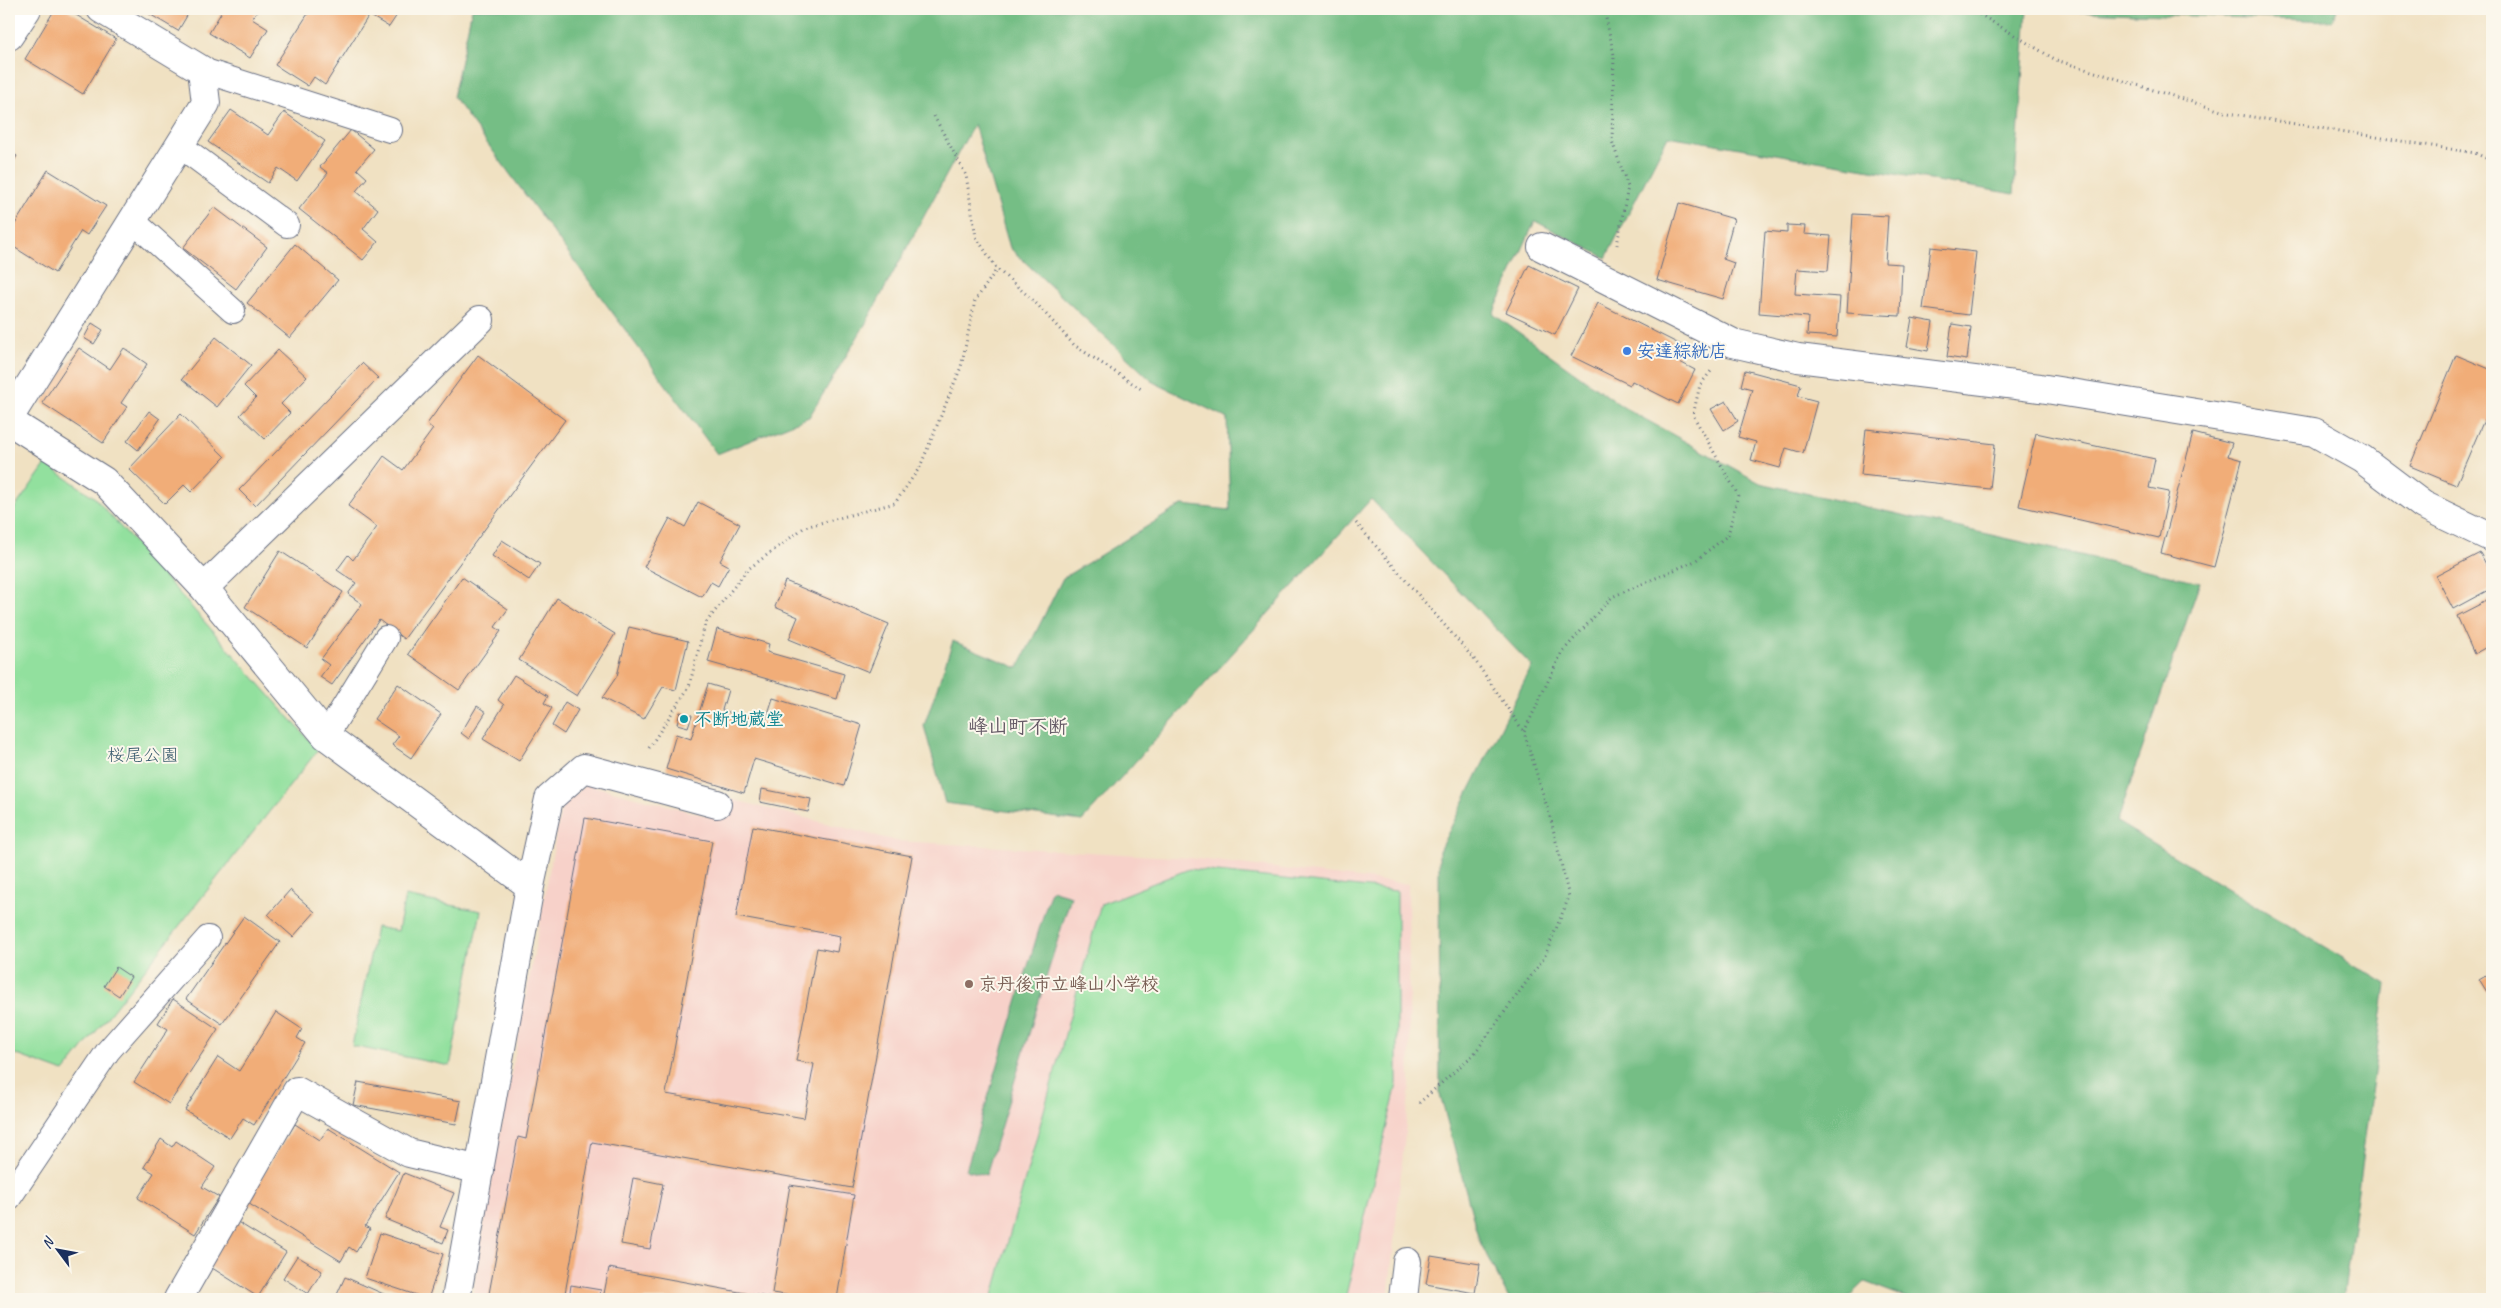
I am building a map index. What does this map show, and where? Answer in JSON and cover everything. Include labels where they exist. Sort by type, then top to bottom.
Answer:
[{"type":"street","points":[[9,36],[27,9]]},
{"type":"street","points":[[101,9],[202,70],[206,103],[9,419],[104,482],[204,588],[326,736],[530,886]]},
{"type":"street","points":[[1542,247],[1611,280],[1733,343],[1798,358],[2049,390],[2314,432],[2362,459],[2423,505],[2492,538]]},
{"type":"street","points":[[204,588],[480,320]]},
{"type":"street","points":[[456,1299],[530,886],[549,800],[584,768],[716,804]]},
{"type":"street","points":[[178,1299],[298,1091],[409,1153],[480,1170]]},
{"type":"street","points":[[1403,1299],[1406,1262]]},
{"type":"lane","points":[[202,70],[390,130]]},
{"type":"lane","points":[[179,145],[286,226]]},
{"type":"lane","points":[[132,220],[233,311]]},
{"type":"lane","points":[[326,736],[386,638]]},
{"type":"lane","points":[[9,1198],[108,1051],[208,938]]},
{"type":"path","points":[[1604,9],[1614,55],[1612,141],[1628,187],[1611,280]]},
{"type":"path","points":[[1971,9],[2056,60],[2228,113],[2474,153],[2492,161]]},
{"type":"path","points":[[934,116],[966,175],[976,237],[997,270],[1034,301],[1074,344],[1140,389]]},
{"type":"path","points":[[628,779],[689,686],[705,624],[747,570],[805,527],[895,503],[920,467],[961,367],[975,302],[997,270]]},
{"type":"path","points":[[1524,732],[1562,652],[1612,597],[1695,561],[1728,536],[1738,495],[1693,415],[1700,385],[1733,343]]},
{"type":"path","points":[[1356,523],[1474,659],[1524,732],[1551,820],[1569,897],[1544,958],[1486,1038],[1474,1054],[1419,1103]]},
{"type":"shaded area","name":"京丹後市立峰山小学校","points":[[586,784],[715,818],[722,797],[897,841],[1190,858],[1408,884],[1410,1085],[1388,1299],[472,1299],[493,1171],[561,809]]},
{"type":"green space","points":[[472,9],[2337,9],[2332,21],[2027,10],[2014,194],[1668,136],[1606,258],[1535,221],[1493,314],[1623,407],[1760,483],[2200,582],[2117,822],[2386,984],[2343,1299],[1910,1299],[1865,1282],[1847,1299],[1509,1299],[1479,1240],[1440,1094],[1439,851],[1532,666],[1371,499],[1082,821],[945,803],[924,726],[953,641],[1018,668],[1063,578],[1182,505],[1230,510],[1227,418],[1153,382],[1010,248],[974,124],[866,323],[809,417],[717,454],[453,97]]},
{"type":"green space","name":"桜尾公園","points":[[46,464],[94,497],[318,750],[64,1072],[9,1052],[9,516]]},
{"type":"green space","points":[[1189,869],[1397,891],[1397,1084],[1345,1299],[992,1299],[1101,904]]},
{"type":"green space","points":[[1051,890],[1071,896],[986,1175],[966,1170]]},
{"type":"green space","points":[[405,896],[481,911],[450,1066],[352,1046],[376,927],[398,931]]},
{"type":"building","points":[[55,9],[66,9],[116,39],[83,94],[25,59]]},
{"type":"building","points":[[141,9],[191,9],[178,31]]},
{"type":"building","points":[[214,9],[259,9],[252,19],[268,29],[250,58],[209,33],[221,13]]},
{"type":"building","points":[[311,9],[401,9],[389,27],[369,15],[325,85],[314,77],[308,86],[275,65]]},
{"type":"building","points":[[231,110],[268,135],[284,112],[325,141],[297,181],[278,168],[268,183],[208,142]]},
{"type":"building","points":[[351,130],[374,149],[357,169],[367,178],[356,191],[378,209],[363,229],[378,242],[363,260],[299,209],[328,173],[320,167]]},
{"type":"building","points":[[9,151],[17,156],[9,169]]},
{"type":"building","points":[[48,170],[106,206],[87,235],[81,231],[55,273],[9,244],[9,234]]},
{"type":"building","points":[[1679,203],[1734,219],[1723,259],[1734,263],[1723,299],[1657,280]]},
{"type":"building","points":[[214,207],[267,247],[236,289],[183,248]]},
{"type":"building","points":[[1853,214],[1888,216],[1885,263],[1902,264],[1900,316],[1847,313]]},
{"type":"building","points":[[1787,225],[1805,226],[1804,234],[1831,236],[1828,271],[1797,269],[1795,294],[1840,297],[1837,337],[1807,335],[1808,317],[1759,313],[1765,231],[1787,233]]},
{"type":"building","points":[[295,244],[338,280],[290,338],[247,303]]},
{"type":"building","points":[[1931,247],[1976,252],[1969,315],[1923,309]]},
{"type":"building","points":[[1529,265],[1578,289],[1555,335],[1506,312]]},
{"type":"building","name":"安達綜絖店","points":[[1598,303],[1683,346],[1676,360],[1695,370],[1678,404],[1632,381],[1630,385],[1571,356]]},
{"type":"building","points":[[1912,318],[1933,322],[1928,351],[1907,347]]},
{"type":"building","points":[[92,323],[103,330],[94,344],[84,338]]},
{"type":"building","points":[[1952,324],[1971,327],[1967,360],[1947,357]]},
{"type":"building","points":[[216,337],[251,365],[217,407],[182,379]]},
{"type":"building","points":[[79,348],[110,369],[124,348],[147,364],[121,403],[127,407],[103,443],[42,403]]},
{"type":"building","points":[[278,350],[307,377],[281,404],[290,413],[265,439],[240,415],[256,398],[244,386]]},
{"type":"building","points":[[478,355],[565,420],[404,639],[379,620],[332,685],[320,677],[329,665],[321,659],[362,604],[348,594],[356,583],[337,570],[348,555],[353,560],[377,527],[348,506],[384,456],[403,470],[433,429],[427,424]]},
{"type":"building","points":[[2456,355],[2492,370],[2492,424],[2484,420],[2456,485],[2410,466]]},
{"type":"building","points":[[362,363],[378,378],[255,506],[239,490]]},
{"type":"building","points":[[1745,370],[1801,385],[1798,396],[1817,401],[1803,453],[1786,448],[1780,468],[1751,460],[1756,442],[1738,437],[1752,389],[1741,386]]},
{"type":"building","points":[[1726,401],[1738,421],[1724,430],[1711,409]]},
{"type":"building","points":[[149,411],[160,419],[138,450],[127,441]]},
{"type":"building","points":[[181,414],[225,457],[191,492],[184,485],[165,504],[129,469]]},
{"type":"building","points":[[1866,429],[1995,444],[1990,489],[1861,475]]},
{"type":"building","points":[[2036,433],[2155,459],[2149,488],[2169,492],[2159,538],[2019,506]]},
{"type":"building","points":[[2193,433],[2232,443],[2228,456],[2242,460],[2214,567],[2161,553]]},
{"type":"building","points":[[698,502],[740,524],[720,561],[729,566],[718,586],[711,582],[702,597],[644,567],[670,518],[685,527]]},
{"type":"building","points":[[502,540],[540,564],[529,580],[492,556]]},
{"type":"building","points":[[280,551],[343,592],[307,648],[245,607]]},
{"type":"building","points":[[2480,553],[2487,566],[2492,563],[2492,588],[2453,609],[2436,576]]},
{"type":"building","points":[[462,577],[508,609],[495,627],[501,631],[459,690],[408,654]]},
{"type":"building","points":[[785,581],[889,624],[869,672],[789,639],[798,617],[775,607]]},
{"type":"building","points":[[557,598],[615,634],[577,696],[519,660]]},
{"type":"building","points":[[2492,598],[2492,644],[2474,654],[2457,616]]},
{"type":"building","points":[[629,627],[688,641],[676,690],[663,687],[644,719],[602,698],[617,676]]},
{"type":"building","points":[[717,629],[769,644],[767,652],[844,674],[837,699],[708,662]]},
{"type":"building","points":[[514,675],[548,696],[544,703],[552,708],[519,761],[483,739],[504,705],[498,700]]},
{"type":"building","points":[[398,684],[441,714],[411,758],[392,745],[399,736],[374,719]]},
{"type":"building","points":[[708,684],[728,690],[722,710],[765,723],[773,698],[862,725],[844,786],[754,759],[744,793],[666,769],[676,734],[691,739]]},
{"type":"building","points":[[565,702],[578,710],[564,734],[552,726]]},
{"type":"building","points":[[477,706],[486,712],[469,739],[461,733]]},
{"type":"building","name":"不断地蔵堂","points":[[680,712],[692,715],[688,727],[677,724]]},
{"type":"building","points":[[762,789],[811,799],[808,812],[760,802]]},
{"type":"building","points":[[585,818],[712,841],[666,1094],[804,1118],[814,1064],[796,1061],[817,948],[837,952],[840,936],[736,917],[753,826],[912,856],[852,1188],[592,1142],[564,1299],[488,1299],[518,1137],[526,1139]]},
{"type":"building","points":[[290,890],[315,912],[293,937],[268,915]]},
{"type":"building","points":[[244,916],[280,942],[222,1024],[186,999]]},
{"type":"building","points":[[116,967],[131,977],[119,996],[104,986]]},
{"type":"building","points":[[2492,971],[2492,989],[2487,992],[2479,979]]},
{"type":"building","points":[[173,999],[218,1029],[169,1104],[134,1082],[168,1029],[158,1023]]},
{"type":"building","points":[[276,1012],[302,1029],[297,1038],[305,1043],[254,1125],[243,1118],[230,1138],[185,1110],[218,1057],[239,1071]]},
{"type":"building","points":[[358,1082],[461,1101],[456,1124],[353,1105]]},
{"type":"building","points":[[295,1124],[320,1140],[328,1128],[399,1172],[365,1226],[370,1229],[356,1252],[349,1247],[341,1261],[246,1202]]},
{"type":"building","points":[[161,1139],[172,1147],[176,1141],[215,1167],[202,1187],[219,1197],[195,1234],[138,1198],[154,1173],[144,1167]]},
{"type":"building","points":[[404,1173],[454,1193],[440,1227],[448,1230],[443,1243],[385,1219]]},
{"type":"building","points":[[633,1178],[663,1184],[650,1249],[621,1244]]},
{"type":"building","points":[[790,1185],[854,1195],[837,1299],[812,1299],[772,1293]]},
{"type":"building","points":[[236,1221],[286,1252],[258,1297],[209,1266]]},
{"type":"building","points":[[380,1233],[443,1254],[428,1299],[365,1278]]},
{"type":"building","points":[[297,1256],[322,1271],[308,1294],[283,1278]]},
{"type":"building","points":[[1431,1256],[1480,1264],[1475,1293],[1426,1284]]},
{"type":"building","points":[[609,1268],[772,1298],[772,1299],[603,1299]]},
{"type":"building","points":[[345,1277],[395,1299],[335,1299]]},
{"type":"building","points":[[571,1285],[601,1290],[599,1299],[569,1299]]},
{"type":"place","name":"安達綜絖店","points":[[1627,351]]},
{"type":"place","name":"不断地蔵堂","points":[[684,719]]},
{"type":"place","name":"京丹後市立峰山小学校","points":[[969,984]]},
{"type":"district","name":"峰山町不断","points":[[1018,726]]}]
